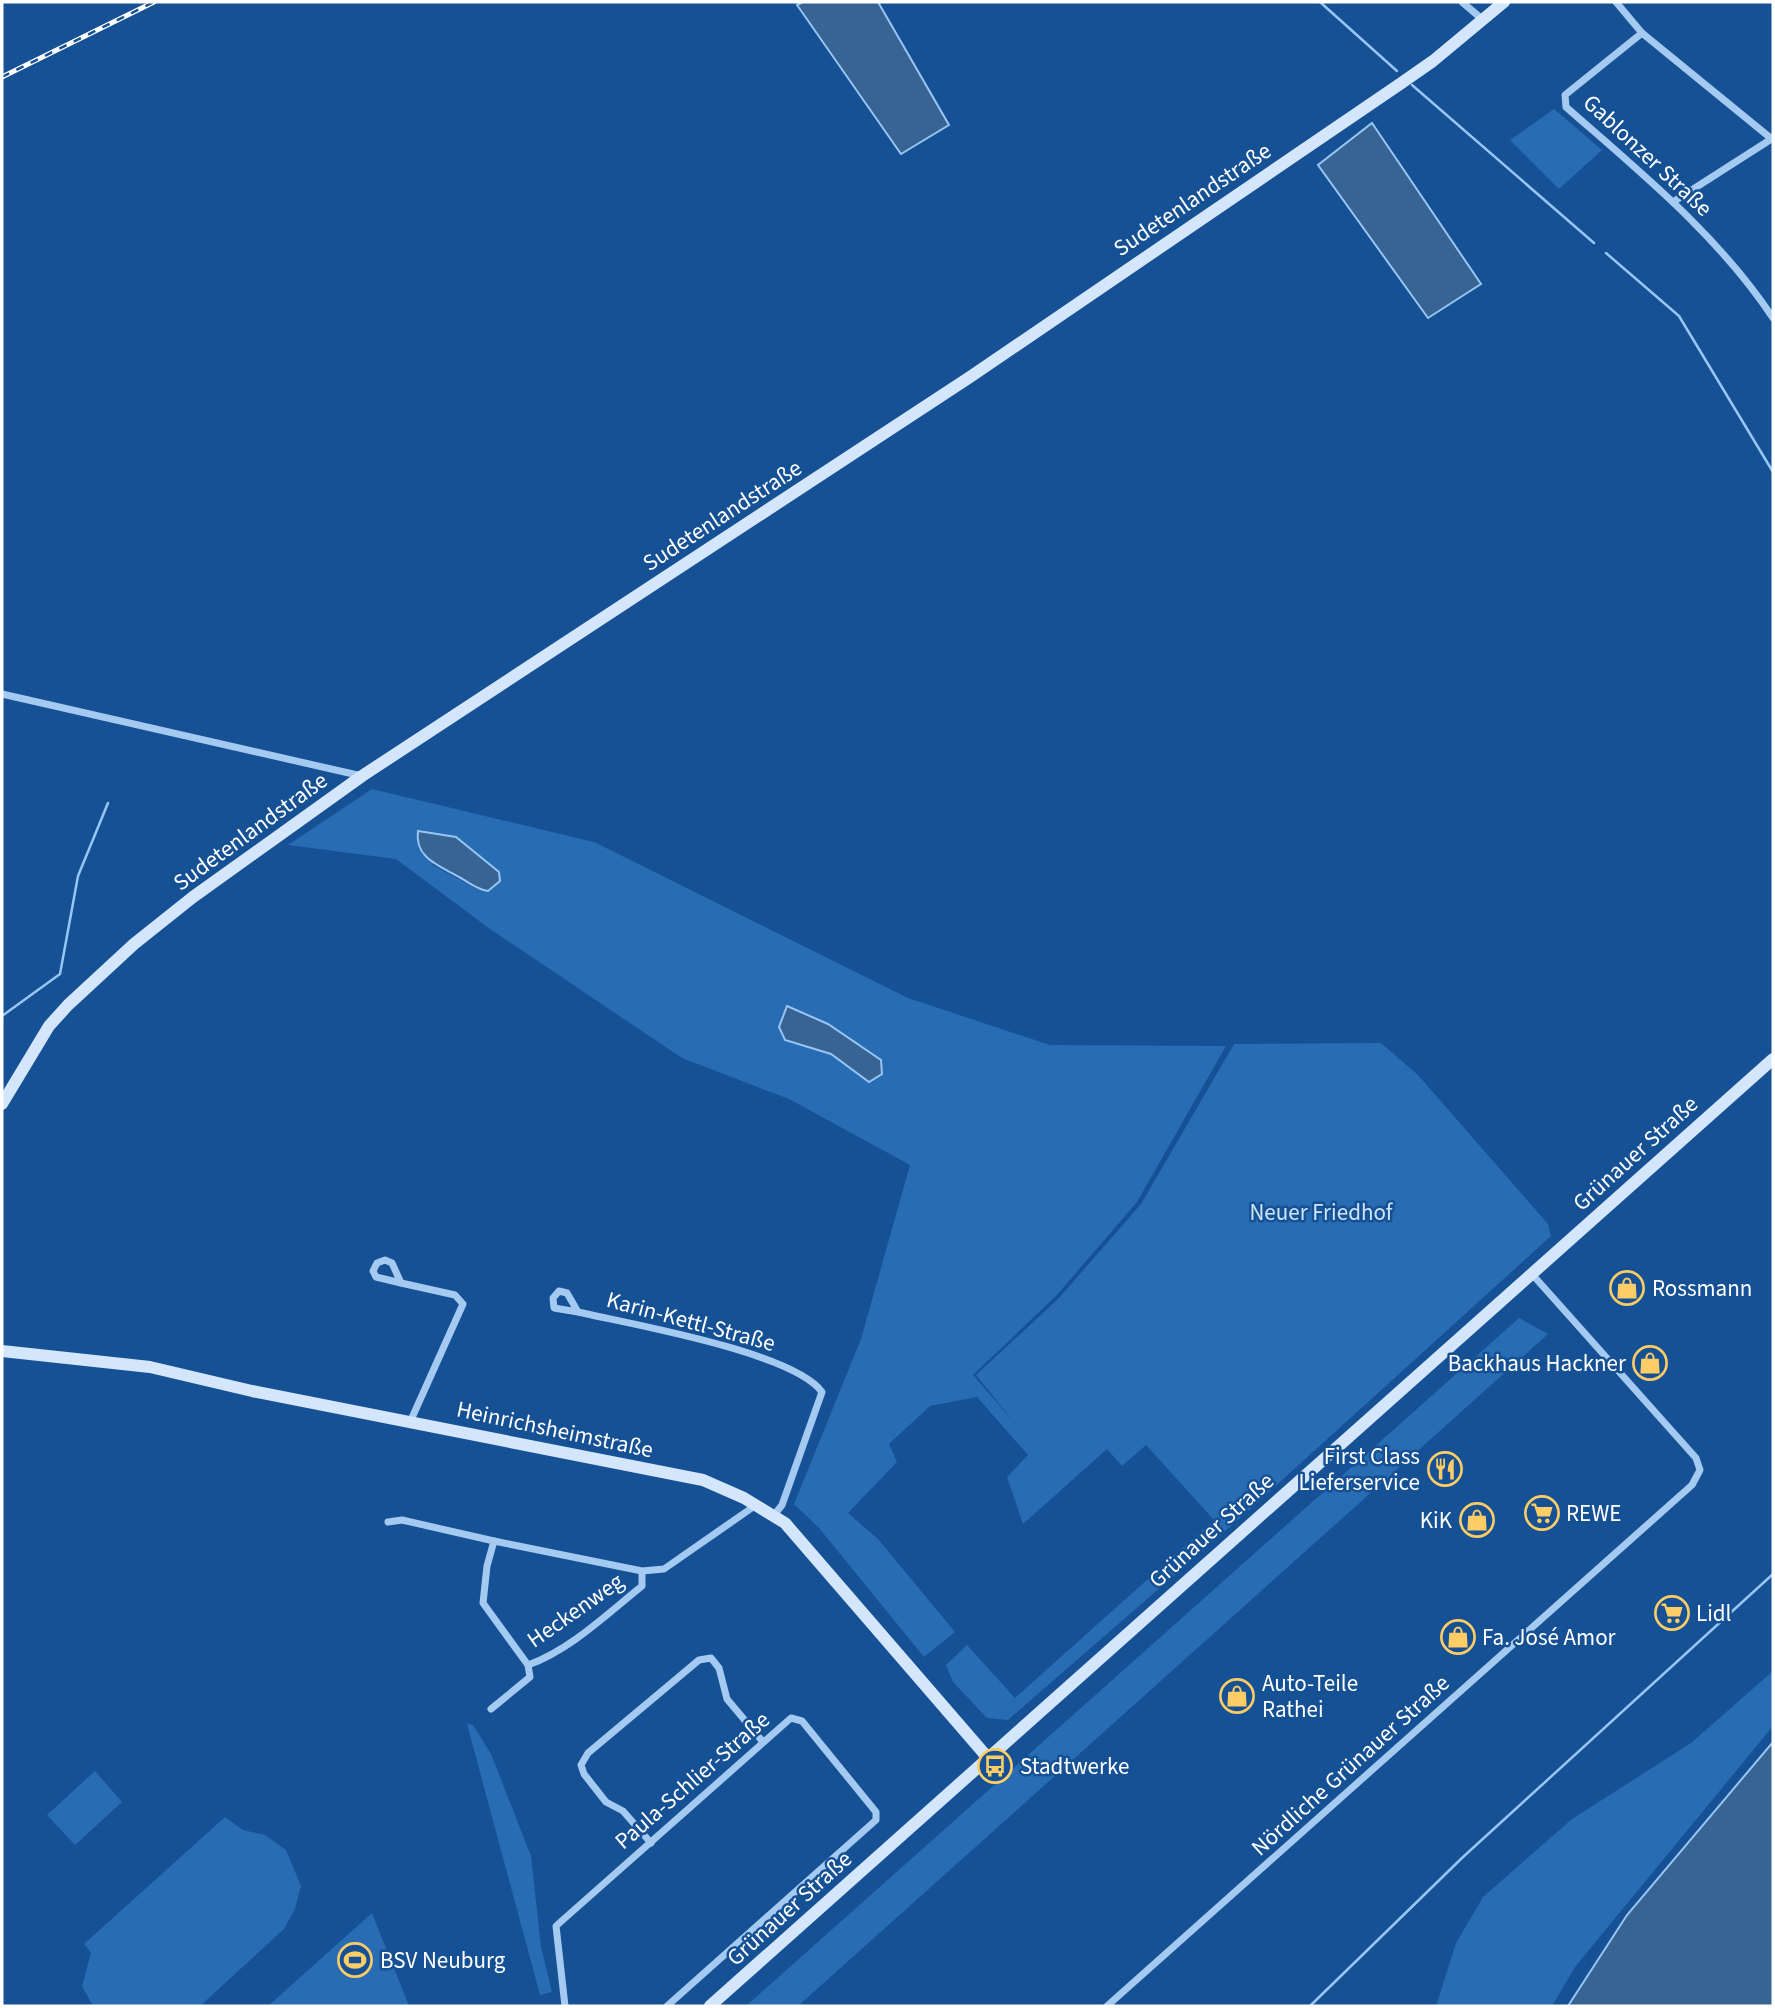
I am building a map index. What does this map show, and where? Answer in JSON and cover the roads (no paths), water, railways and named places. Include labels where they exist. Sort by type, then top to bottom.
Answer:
[{"type":"street","points":[[1462,2],[1482,19]]},
{"type":"street","name":"Sudetenlandstraße","points":[[2,1104],[49,1026],[107,968],[193,897],[362,776],[970,377],[1433,61],[1504,2]]},
{"type":"street","points":[[1616,2],[1642,33],[1773,139],[1673,201]]},
{"type":"street","name":"Gablonzer Straße","points":[[1642,33],[1565,95],[1566,107],[1673,201],[1734,263],[1773,318]]},
{"type":"street","points":[[2,694],[362,776]]},
{"type":"street","name":"Grünauer Straße","points":[[710,2006],[1773,1059]]},
{"type":"street","name":"Nördliche Grünauer Straße","points":[[1107,2006],[1692,1485],[1700,1470],[1696,1458],[1531,1273]]},
{"type":"street","points":[[401,1283],[455,1295],[463,1304],[411,1420]]},
{"type":"street","name":"Karin-Kettl-Straße","points":[[578,1312],[729,1348],[784,1366],[817,1385],[822,1392],[782,1505],[775,1514]]},
{"type":"street","name":"Heinrichsheimstraße","points":[[2,1351],[150,1367],[252,1391],[411,1420],[502,1442],[703,1480],[775,1514],[988,1758]]},
{"type":"street","name":"Heckenweg","points":[[388,1522],[402,1520],[642,1571],[664,1569],[756,1504]]},
{"type":"street","name":"Heckenweg","points":[[494,1541],[487,1566],[483,1603],[527,1665],[575,1639],[642,1587],[642,1571]]},
{"type":"street","points":[[650,1843],[623,1811],[606,1802],[584,1774],[581,1765],[589,1753],[699,1660],[711,1658],[719,1668],[727,1699],[763,1742]]},
{"type":"street","points":[[491,1709],[530,1677],[527,1665]]},
{"type":"street","name":"Paula-Schlier-Straße","points":[[565,2006],[556,1926],[791,1718],[802,1721],[876,1812],[876,1820],[667,2006]]},
{"type":"waterway","points":[[1320,2],[1397,71]]},
{"type":"waterway","points":[[1412,85],[1594,243]]},
{"type":"waterway","points":[[1606,253],[1679,316],[1773,472]]},
{"type":"waterway","points":[[2,1016],[60,974],[78,876],[108,803]]},
{"type":"waterway","points":[[1310,2006],[1463,1857],[1773,1574]]},
{"type":"railway","points":[[2,77],[154,2]]},
{"type":"place","name":"Rossmann","points":[[1627,1288]]},
{"type":"place","name":"Backhaus Hackner","points":[[1650,1363]]},
{"type":"place","name":"First Class Lieferservice","points":[[1445,1469]]},
{"type":"place","name":"REWE","points":[[1542,1513]]},
{"type":"place","name":"KiK","points":[[1477,1520]]},
{"type":"place","name":"Lidl","points":[[1672,1613]]},
{"type":"place","name":"Fa. José Amor","points":[[1458,1637]]},
{"type":"place","name":"Auto-Teile Rathei","points":[[1237,1696]]},
{"type":"place","name":"Stadtwerke","points":[[995,1766]]},
{"type":"place","name":"BSV Neuburg","points":[[355,1960]]},
{"type":"park label","name":"Neuer Friedhof","points":[[1321,1212]]}]
